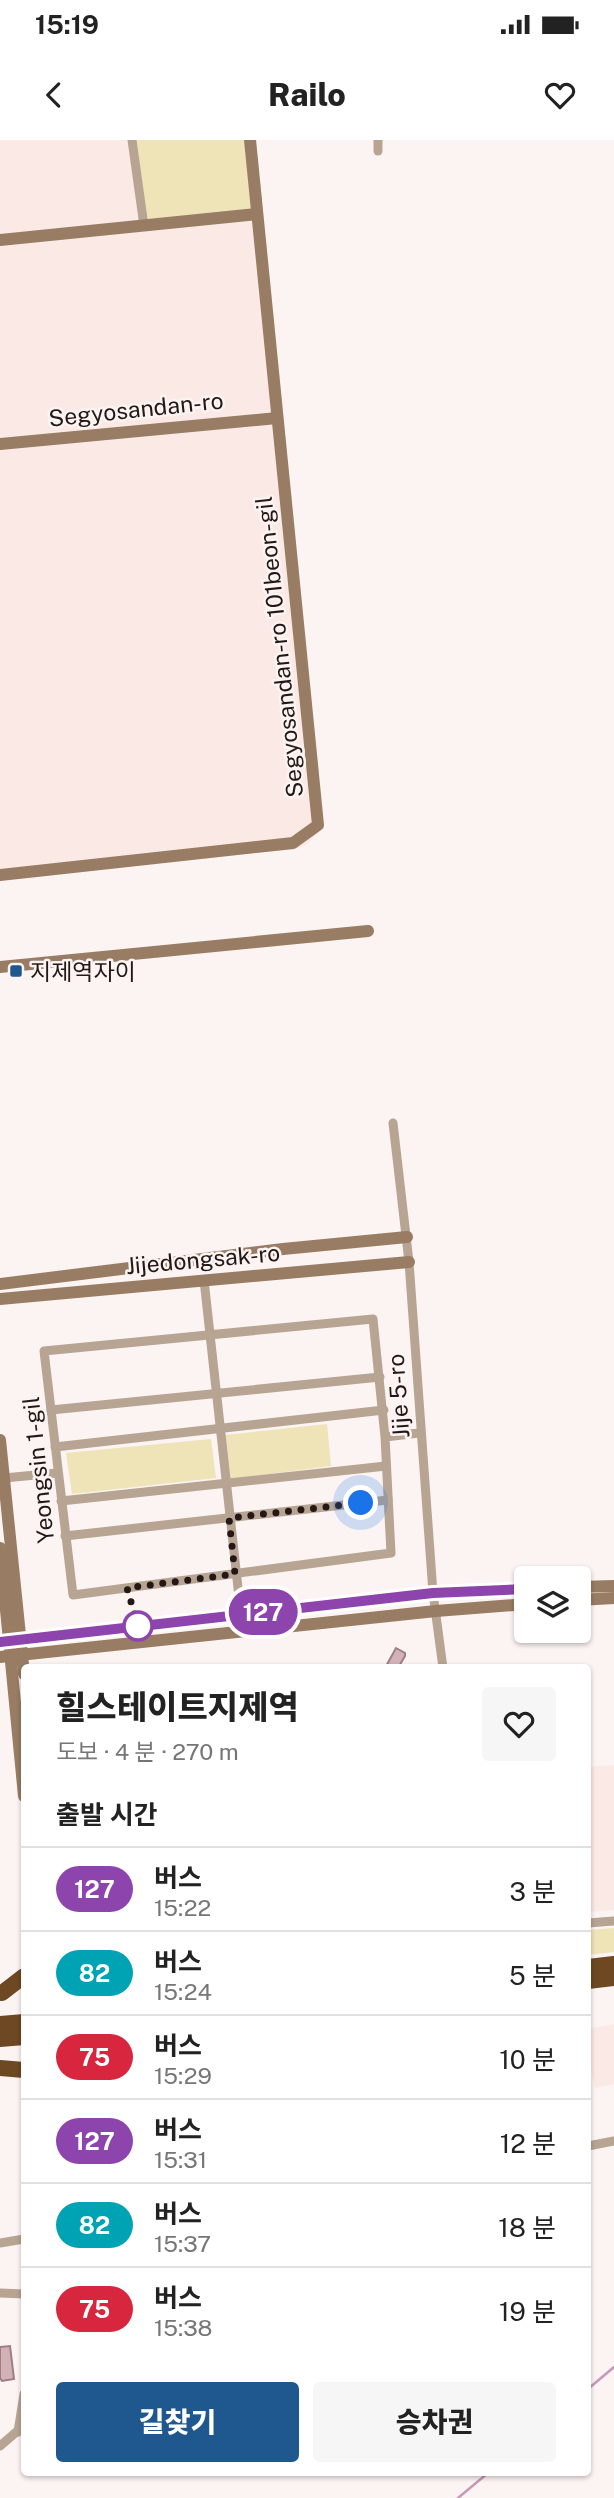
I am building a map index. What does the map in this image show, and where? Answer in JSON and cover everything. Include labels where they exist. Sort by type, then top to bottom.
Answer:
[{"type":"highway","points":[[591,1967],[614,1964]]},
{"type":"highway","points":[[1,1993],[21,1978]]},
{"type":"highway","points":[[591,1981],[614,1978]]},
{"type":"highway","points":[[1,1993],[21,1990]]},
{"type":"highway","points":[[0,2024],[21,2022]]},
{"type":"highway","points":[[0,2039],[21,2036]]},
{"type":"highway","points":[[0,2068],[21,2070]]},
{"type":"street","points":[[132,140],[144,226]]},
{"type":"street","name":"Segyosandan-ro 101beon-gil","points":[[0,875],[293,843],[318,825],[250,140]]},
{"type":"street","points":[[378,140],[378,151]]},
{"type":"street","points":[[0,240],[257,214]]},
{"type":"street","name":"Segyosandan-ro","points":[[0,444],[277,418]]},
{"type":"street","points":[[0,967],[368,931]]},
{"type":"street","name":"Jije 5-ro","points":[[393,1123],[407,1237],[419,1433],[433,1593],[443,1664]]},
{"type":"street","points":[[0,1284],[283,1249],[407,1237]]},
{"type":"street","name":"Jijedongsak-ro","points":[[0,1299],[409,1262]]},
{"type":"street","points":[[204,1280],[241,1615]]},
{"type":"street","name":"Yeongsin 1-gil","points":[[373,1319],[384,1410],[391,1553],[73,1595],[44,1351],[210,1335],[373,1319]]},
{"type":"street","points":[[51,1410],[380,1377]]},
{"type":"street","points":[[55,1447],[384,1410]]},
{"type":"street","points":[[385,1437],[419,1433]]},
{"type":"street","points":[[0,1440],[10,1641],[4,1657],[21,1775]]},
{"type":"street","points":[[61,1501],[386,1466]]},
{"type":"street","points":[[4,1479],[57,1473]]},
{"type":"street","points":[[65,1536],[388,1500]]},
{"type":"street","points":[[0,1548],[10,1641],[23,1655],[23,1664]]},
{"type":"street","points":[[591,1587],[614,1586]]},
{"type":"street","points":[[10,1641],[433,1593],[514,1590]]},
{"type":"street","points":[[591,1599],[614,1598]]},
{"type":"street","points":[[4,1657],[514,1605]]},
{"type":"street","points":[[591,1923],[614,1921]]},
{"type":"street","points":[[591,2145],[614,2141]]},
{"type":"street","points":[[0,2242],[21,2239]]},
{"type":"street","points":[[0,2293],[21,2294]]},
{"type":"street","points":[[18,2432],[21,2413]]},
{"type":"street","points":[[0,2446],[21,2428]]},
{"type":"shaded area","points":[[0,140],[256,140],[323,820],[308,844],[296,849],[0,877]]},
{"type":"shaded area","points":[[133,140],[250,140],[257,214],[144,226]]},
{"type":"shaded area","points":[[327,1424],[331,1466],[230,1479],[225,1435]]},
{"type":"shaded area","points":[[211,1439],[216,1478],[72,1494],[66,1453]]},
{"type":"shaded area","points":[[614,1765],[614,1910],[591,1912],[591,1767]]},
{"type":"shaded area","points":[[614,1928],[614,1952],[591,1955],[591,1930]]},
{"type":"shaded area","points":[[614,2024],[614,2084],[595,2088],[591,2069],[591,2028]]},
{"type":"building","points":[[396,1648],[405,1653],[400,1664],[387,1664]]},
{"type":"building","points":[[10,2346],[14,2379],[2,2381],[0,2347]]},
{"type":"waterway","points":[[591,2386],[614,2367]]},
{"type":"waterway","points":[[458,2498],[484,2476]]},
{"type":"bus line","name":"127","points":[[0,1642],[433,1593],[514,1590]]},
{"type":"place","name":"지제역자이","points":[[16,971]]},
{"type":"route","points":[[138,1626],[127,1588],[235,1574],[229,1518],[361,1503]]}]
